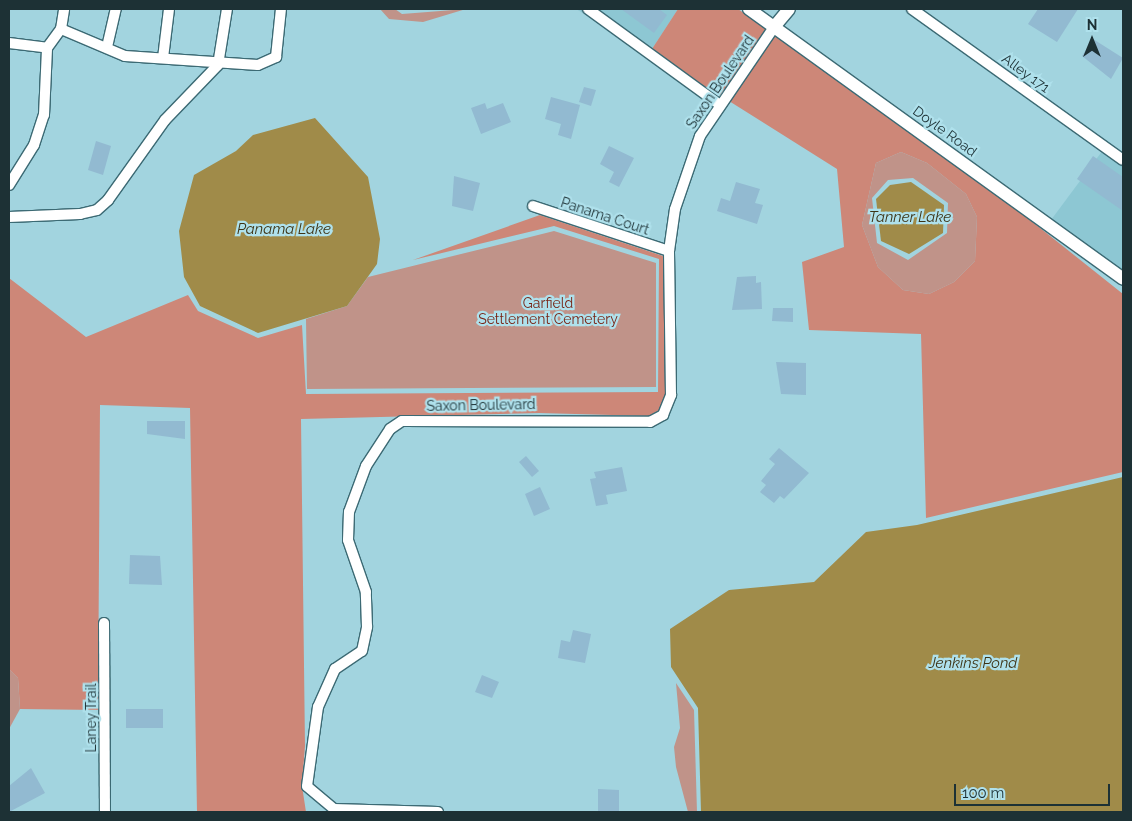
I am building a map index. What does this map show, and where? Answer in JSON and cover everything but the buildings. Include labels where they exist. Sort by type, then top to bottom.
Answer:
[{"type":"main road","name":"Doyle Road","points":[[748,9],[1123,279]]},
{"type":"main road","name":"Saxon Boulevard","points":[[774,27],[789,9]]},
{"type":"street","points":[[9,185],[34,145],[44,115],[47,48],[61,29],[64,9]]},
{"type":"street","points":[[107,47],[116,9]]},
{"type":"street","points":[[163,58],[169,9]]},
{"type":"street","points":[[9,217],[97,210],[165,120],[218,65],[227,9]]},
{"type":"street","points":[[61,29],[125,56],[163,58],[218,65],[270,63],[276,57],[281,9]]},
{"type":"street","points":[[588,9],[720,105]]},
{"type":"street","name":"Alley 171","points":[[912,9],[1123,160]]},
{"type":"street","name":"Saxon Boulevard","points":[[438,812],[334,809],[307,786],[318,707],[335,669],[362,651],[367,627],[366,592],[348,540],[349,512],[366,466],[390,429],[402,421],[650,422],[663,415],[671,395],[669,251],[687,171],[700,136],[774,27]]},
{"type":"street","points":[[9,43],[47,48]]},
{"type":"street","name":"Panama Court","points":[[534,206],[669,251]]},
{"type":"street","name":"Laney Trail","points":[[104,623],[105,812]]},
{"type":"shaded area","points":[[576,9],[678,9],[650,52]]},
{"type":"shaded area","points":[[678,9],[738,9],[767,29],[720,96],[650,52]]},
{"type":"shaded area","points":[[776,35],[1025,216],[1123,294],[1123,472],[926,518],[921,334],[809,330],[802,262],[844,247],[837,169],[729,101]],"holes":[[[901,152],[927,163],[966,194],[977,217],[975,261],[954,282],[929,294],[903,290],[878,267],[862,225],[876,163]]]},
{"type":"shaded area","points":[[1103,150],[1123,163],[1123,272],[1051,220]]},
{"type":"shaded area","points":[[540,215],[663,256],[666,394],[659,410],[649,416],[539,413],[301,419],[305,746],[302,786],[306,812],[197,812],[190,408],[100,405],[98,710],[20,709],[18,678],[9,669],[9,278],[86,337],[188,295],[198,311],[258,338],[302,325],[306,394],[658,392],[659,259],[554,226],[413,260]]},
{"type":"green space","points":[[380,9],[395,9],[402,14],[466,9],[423,22],[389,19]]},
{"type":"green space","points":[[901,152],[927,163],[966,194],[977,217],[975,261],[954,282],[929,294],[903,290],[878,267],[862,225],[876,163]],"holes":[[[913,178],[948,203],[947,233],[908,260],[877,243],[872,198],[888,180]]]},
{"type":"green space","name":"Garfield Settlement Cemetery","points":[[554,231],[656,263],[656,387],[307,389],[306,319],[347,306],[368,277]]},
{"type":"green space","points":[[9,669],[18,678],[20,709],[9,729]]},
{"type":"green space","points":[[676,683],[694,710],[697,812],[688,812],[676,767],[674,747],[680,728]]},
{"type":"water","name":"Panama Lake","points":[[315,118],[368,177],[380,239],[377,264],[347,306],[258,333],[200,306],[184,277],[179,231],[194,175],[236,151],[253,135]]},
{"type":"water","name":"Tanner Lake","points":[[911,182],[944,205],[943,233],[909,254],[881,241],[876,199],[890,185]]},
{"type":"water","name":"Jenkins Pond","points":[[1123,477],[1123,812],[701,812],[698,708],[671,667],[670,629],[729,590],[814,582],[866,532],[917,525]]}]
